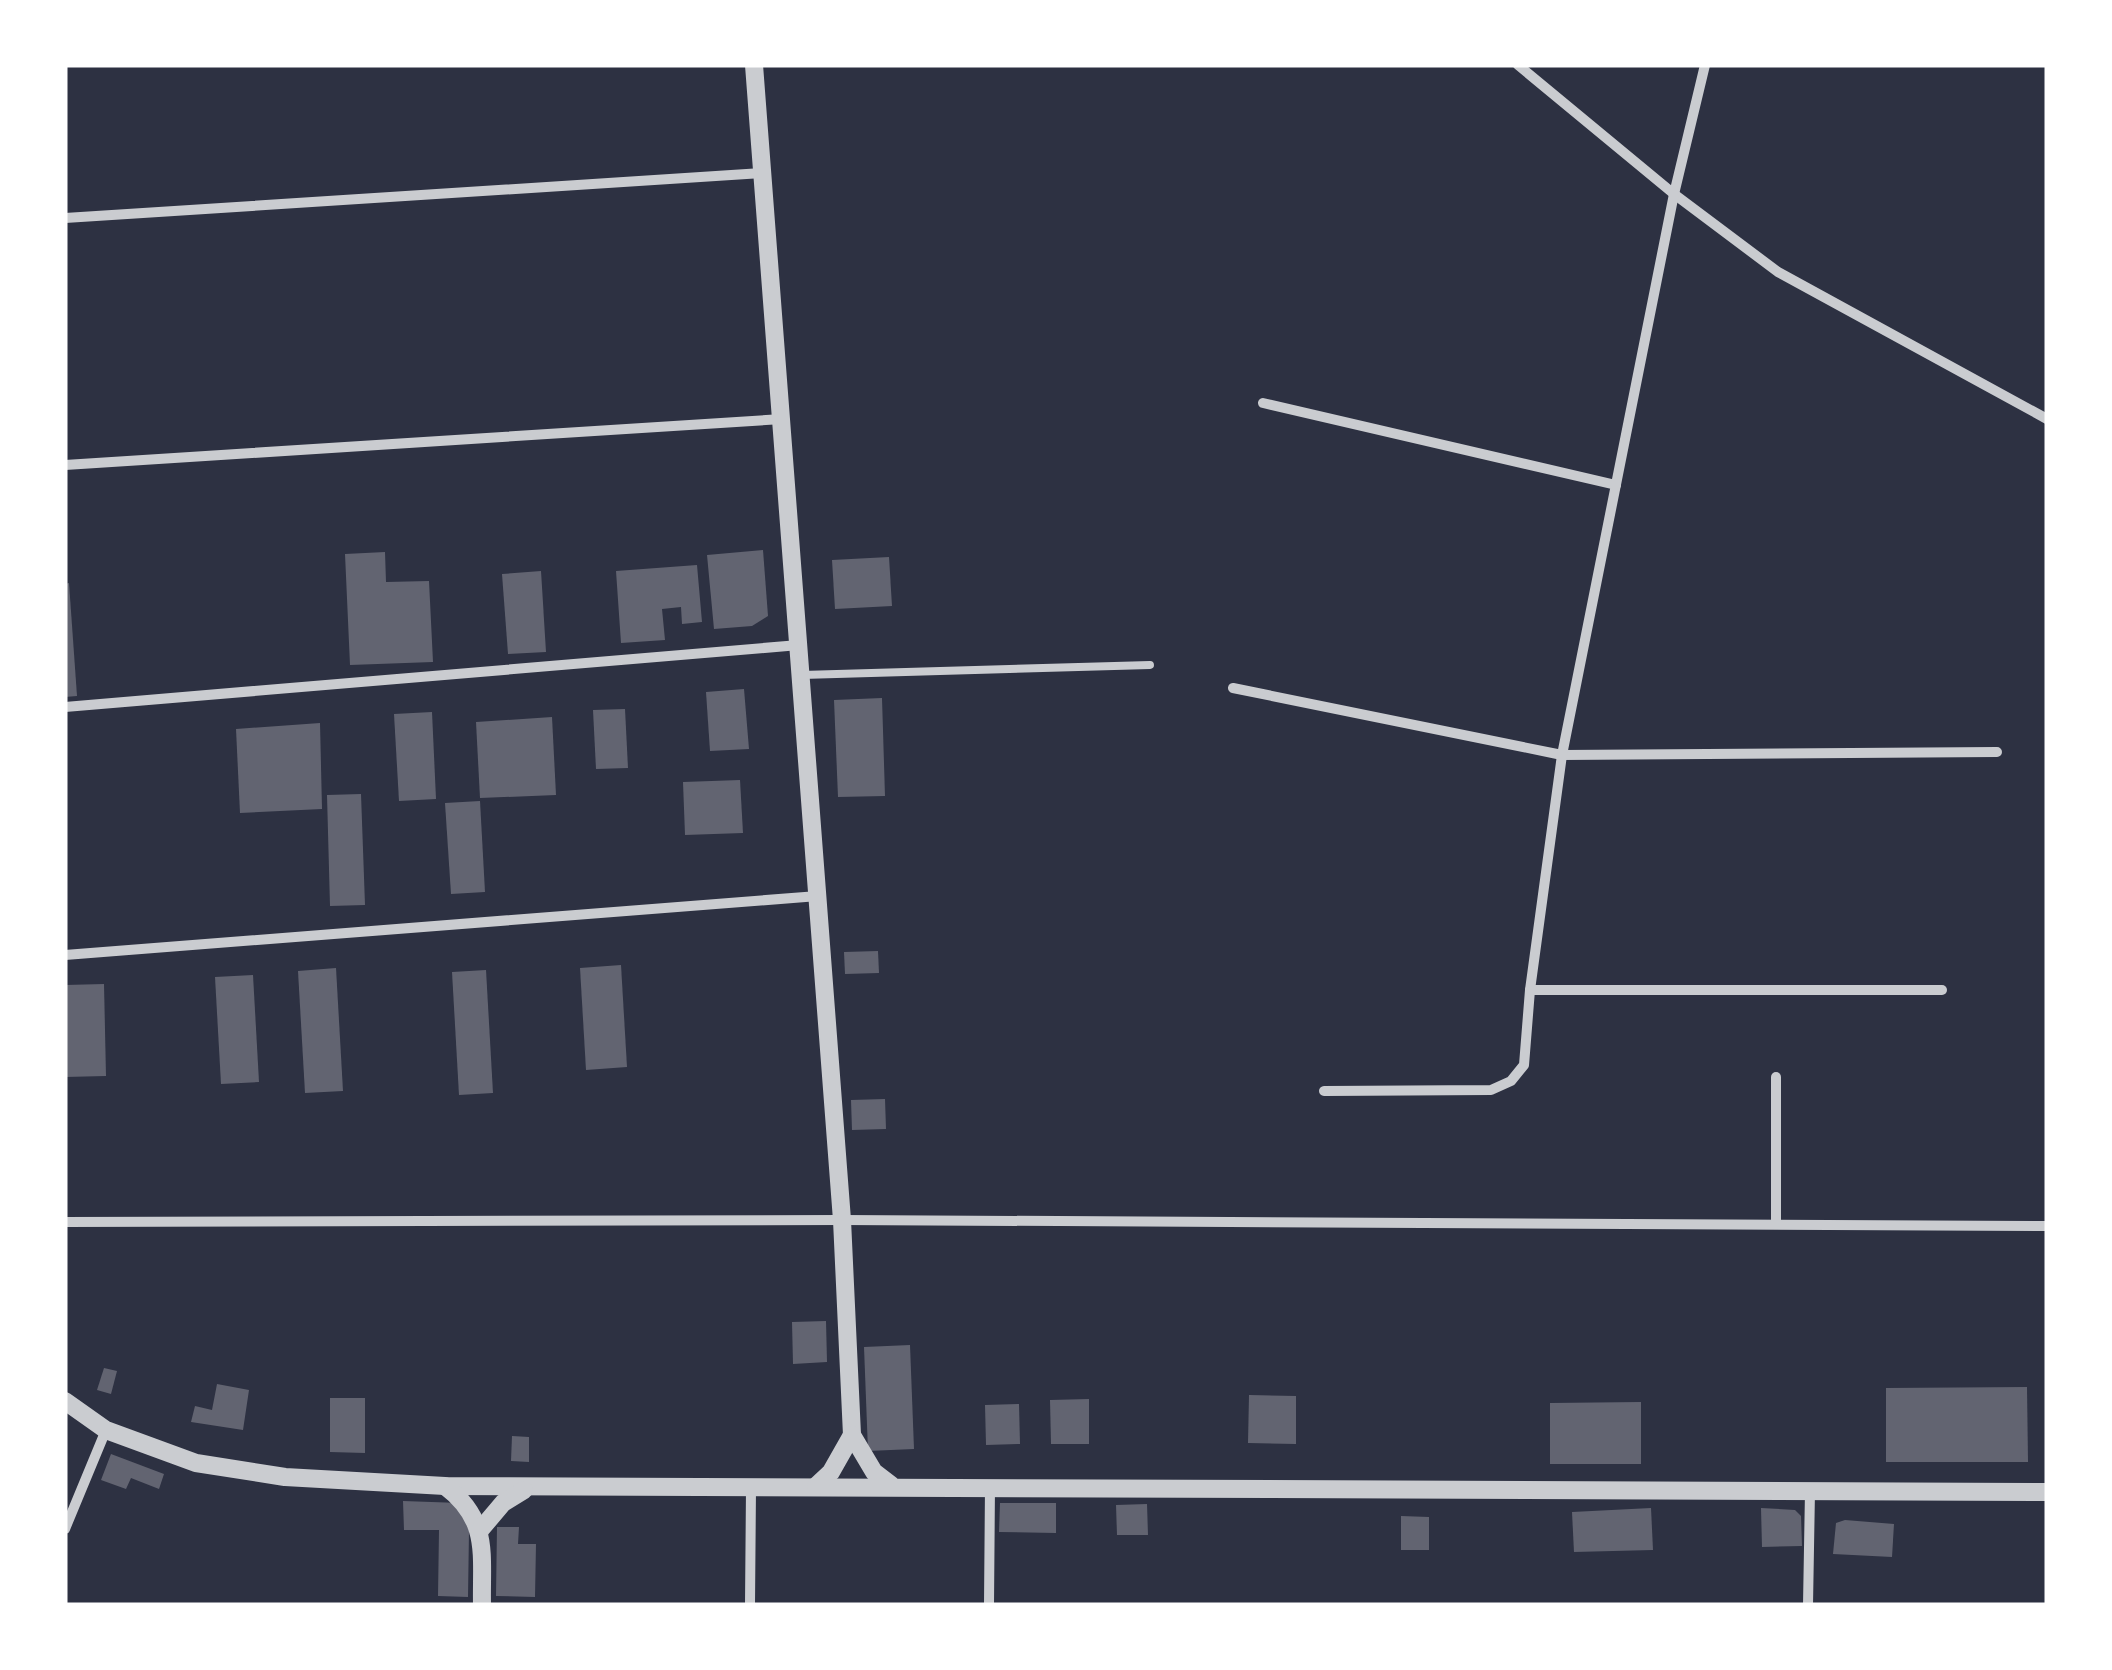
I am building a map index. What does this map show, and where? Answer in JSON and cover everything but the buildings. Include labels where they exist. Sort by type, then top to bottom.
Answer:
[{"type":"street","points":[[754,65],[842,1220],[852,1435],[874,1472],[890,1486]]},
{"type":"street","points":[[1518,65],[1674,194],[1778,272],[2047,419]]},
{"type":"street","points":[[1324,1091],[1491,1090],[1511,1082],[1524,1065],[1530,990],[1562,755],[1674,194],[1705,65]]},
{"type":"street","points":[[65,218],[762,173]]},
{"type":"street","points":[[1263,403],[1616,484]]},
{"type":"street","points":[[65,465],[782,419]]},
{"type":"street","points":[[65,706],[799,645]]},
{"type":"street","points":[[1233,688],[1562,755],[1997,752]]},
{"type":"street","points":[[65,955],[818,896]]},
{"type":"street","points":[[1530,990],[1942,990]]},
{"type":"street","points":[[1776,1077],[1776,1224]]},
{"type":"street","points":[[65,1222],[842,1220],[2047,1226]]},
{"type":"street","points":[[65,1401],[106,1430],[196,1463],[285,1477],[445,1486],[2047,1492]]},
{"type":"street","points":[[65,1529],[106,1430]]},
{"type":"street","points":[[816,1486],[831,1472],[852,1435]]},
{"type":"street","points":[[445,1486],[460,1498],[481,1529],[482,1605]]},
{"type":"street","points":[[989,1605],[990,1486]]},
{"type":"street","points":[[750,1605],[751,1488]]},
{"type":"street","points":[[481,1529],[503,1503],[526,1489]]},
{"type":"street","points":[[1808,1605],[1810,1490]]},
{"type":"lane","points":[[802,675],[1150,665]]}]
